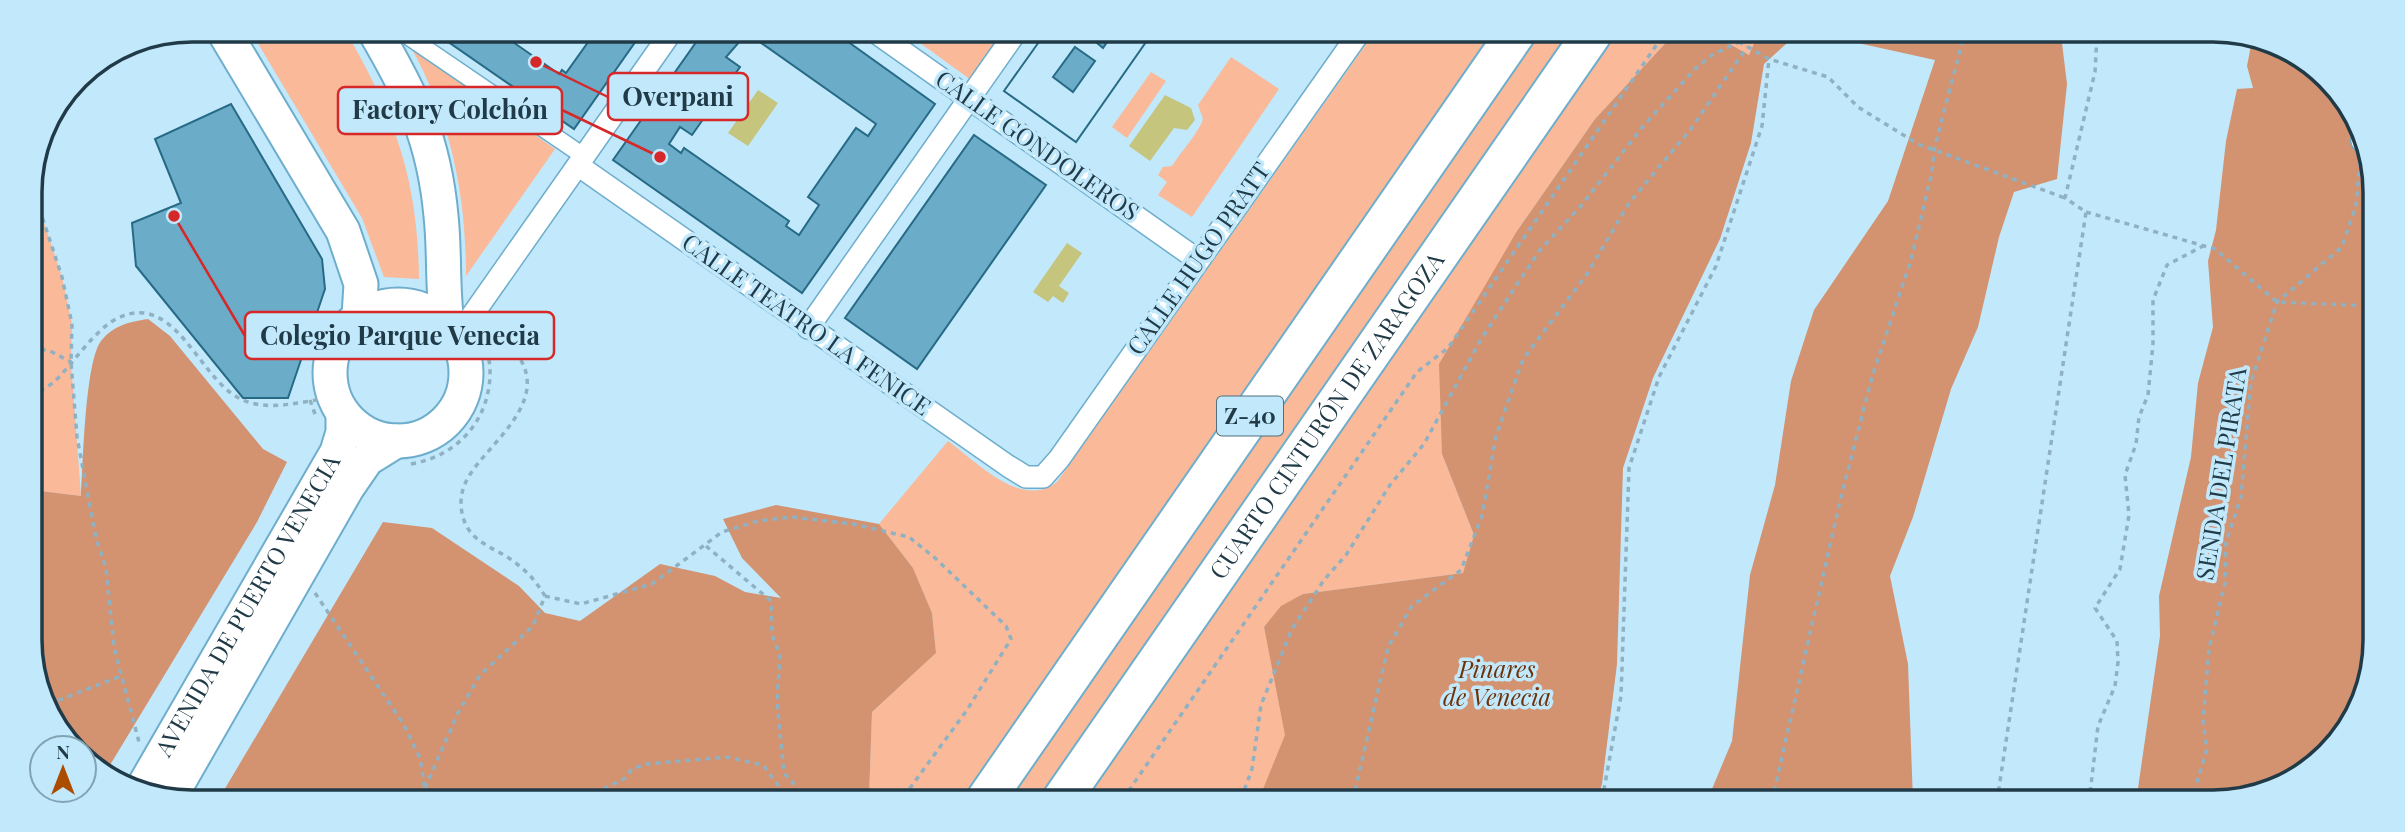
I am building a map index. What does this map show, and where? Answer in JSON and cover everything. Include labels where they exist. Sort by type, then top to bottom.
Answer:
[{"type":"highway","name":"Z-40","points":[[992,790],[1510,42]]},
{"type":"highway","name":"CUARTO CINTURÓN DE ZARAGOZA","points":[[1068,790],[1586,42]]},
{"type":"main road","points":[[230,42],[343,232],[361,285],[359,316]]},
{"type":"main road","points":[[381,42],[411,94],[428,142],[467,334],[466,380],[455,411],[401,453],[339,407],[330,380],[331,361],[336,343],[359,316],[378,307],[397,304],[417,307],[467,334]]},
{"type":"main road","name":"AVENIDA DE PUERTO VENECIA","points":[[146,783],[337,452],[343,432],[339,407]]},
{"type":"main road","name":"AVENIDA DE PUERTO VENECIA","points":[[175,789],[347,488],[368,459],[401,453]]},
{"type":"street","name":"CALLE TEATRO LA FENICE","points":[[416,42],[808,328],[1008,466],[1026,477],[1035,478]]},
{"type":"street","points":[[467,334],[664,42]]},
{"type":"street","name":"CALLE GONDOLEROS","points":[[889,42],[1198,260]]},
{"type":"street","points":[[808,328],[1009,42]]},
{"type":"street","name":"CALLE HUGO PRATT","points":[[1035,478],[1049,474],[1353,42]]},
{"type":"path","points":[[1129,790],[1417,372],[1448,348],[1658,42]]},
{"type":"path","points":[[1244,790],[1252,769],[1261,705],[1292,629],[1324,580],[1346,555],[1390,485],[1424,443],[1480,341],[1508,298],[1540,250],[1580,207],[1644,125],[1696,68],[1712,55],[1739,42],[1769,59],[1828,77],[1858,107],[1918,145],[2065,198],[2086,212],[2215,249],[2277,302],[2363,306]]},
{"type":"path","points":[[1774,790],[1840,501],[1872,377],[1911,260],[1932,172],[1934,150],[1962,42]]},
{"type":"path","points":[[2065,198],[2095,72],[2097,42]]},
{"type":"path","points":[[1355,790],[1388,648],[1412,606],[1461,570],[1482,516],[1496,436],[1523,359],[1587,274],[1629,203],[1690,130],[1747,47]]},
{"type":"path","points":[[1604,790],[1621,696],[1629,468],[1658,377],[1716,266],[1762,126],[1769,59]]},
{"type":"path","points":[[2277,302],[2342,247],[2356,205],[2360,164]]},
{"type":"path","points":[[1999,790],[2086,212]]},
{"type":"path","points":[[42,218],[72,324],[71,362],[77,437],[96,538],[106,568],[114,648],[141,748]]},
{"type":"path","points":[[2090,790],[2098,726],[2115,686],[2118,662],[2117,641],[2095,608],[2120,569],[2129,515],[2125,475],[2136,444],[2139,417],[2148,395],[2153,344],[2152,300],[2166,265],[2203,246]]},
{"type":"path","name":"SENDA DEL PIRATA","points":[[2195,790],[2207,749],[2203,722],[2209,648],[2225,583],[2227,542],[2241,497],[2251,382],[2277,302]]},
{"type":"path","points":[[42,389],[52,383],[115,319],[144,313],[157,317],[177,331],[219,382],[235,396],[262,405],[339,407]]},
{"type":"path","points":[[401,453],[436,458],[465,438],[476,425],[490,389],[491,366],[467,334]]},
{"type":"path","points":[[467,334],[499,340],[514,350],[523,364],[526,387],[521,408],[510,427],[469,476],[460,499],[463,519],[474,538],[517,563],[535,580],[545,596],[581,604],[652,584],[722,532],[758,521],[792,517],[853,524],[909,537],[935,558],[1006,626],[1011,639],[968,710],[909,790]]},
{"type":"path","points":[[42,349],[71,362]]},
{"type":"path","points":[[706,546],[771,601],[772,635],[780,655],[777,701],[784,774],[799,790]]},
{"type":"path","points":[[314,592],[404,725],[420,758],[423,790]]},
{"type":"path","points":[[423,790],[458,713],[480,675],[533,626],[545,596]]},
{"type":"path","points":[[55,702],[121,676]]},
{"type":"path","points":[[603,790],[624,779],[632,769],[646,764],[727,757],[763,765],[781,790]]},
{"type":"shaded area","points":[[257,42],[352,42],[378,91],[400,149],[414,210],[419,279],[384,277],[362,218]]},
{"type":"shaded area","points":[[919,42],[997,42],[971,80]]},
{"type":"shaded area","points":[[1368,42],[1667,42],[1595,119],[1517,231],[1442,454],[1474,535],[1463,573],[1303,594],[1264,627],[1286,735],[1263,790],[869,790],[872,712],[936,653],[932,613],[913,568],[879,524],[948,441],[986,471],[1014,487],[1043,489],[1057,482]]},
{"type":"shaded area","points":[[1726,42],[1755,42],[1749,55]]},
{"type":"shaded area","points":[[412,49],[555,149],[466,276],[463,216],[454,159],[437,103]]},
{"type":"shaded area","points":[[1231,57],[1279,89],[1192,217],[1158,195],[1167,182],[1158,175],[1163,167],[1172,166],[1198,130],[1203,119],[1198,105]]},
{"type":"shaded area","points":[[1151,72],[1166,81],[1127,138],[1112,127]]},
{"type":"shaded area","points":[[758,90],[778,103],[748,146],[728,133]]},
{"type":"shaded area","points":[[1165,95],[1191,108],[1195,120],[1187,130],[1174,128],[1150,161],[1129,146]]},
{"type":"shaded area","points":[[42,216],[62,277],[72,324],[71,362],[81,496],[42,491]]},
{"type":"shaded area","points":[[1067,243],[1082,253],[1059,286],[1069,293],[1063,303],[1053,296],[1048,302],[1033,292]]},
{"type":"green space","name":"Pinares de Venecia","points":[[1667,42],[1726,42],[1749,55],[1755,42],[1788,42],[1764,64],[1751,143],[1720,239],[1653,378],[1623,468],[1617,664],[1600,790],[1263,790],[1285,735],[1264,627],[1281,606],[1303,594],[1463,573],[1474,535],[1442,454],[1439,364],[1517,231],[1595,119]]},
{"type":"green space","points":[[1853,42],[2062,42],[2067,84],[2057,179],[2014,192],[1999,237],[1978,327],[1951,389],[1913,517],[1890,576],[1908,664],[1913,790],[1712,790],[1732,741],[1750,575],[1775,485],[1791,381],[1814,310],[1888,201],[1935,60]]},
{"type":"green space","points":[[2252,47],[2288,62],[2319,86],[2343,117],[2352,134],[2362,172],[2362,660],[2352,698],[2338,724],[2312,753],[2280,775],[2252,785],[2223,790],[2138,790],[2160,636],[2159,596],[2191,457],[2198,383],[2213,327],[2208,261],[2216,230],[2226,141],[2237,89],[2253,88],[2247,66]]},
{"type":"green space","points":[[148,319],[170,336],[263,449],[287,462],[257,522],[110,765],[98,756],[98,734],[76,734],[67,724],[57,707],[45,670],[42,650],[42,491],[81,496],[91,370],[101,341],[117,328]]},
{"type":"green space","points":[[776,505],[879,524],[913,568],[932,613],[936,653],[872,712],[869,790],[224,790],[383,522],[432,528],[519,586],[545,613],[580,621],[660,564],[715,576],[745,592],[781,598],[742,558],[723,519]]},
{"type":"building","points":[[448,42],[513,42],[559,74],[562,70],[566,73],[588,42],[635,42],[574,129]]},
{"type":"building","points":[[696,42],[739,42],[726,57],[740,67],[692,135],[680,127],[669,144],[681,153],[684,148],[789,221],[786,226],[799,235],[819,205],[808,197],[856,128],[868,136],[876,124],[760,42],[848,42],[935,104],[802,293],[613,160]]},
{"type":"building","points":[[1039,42],[1096,42],[1103,48],[1107,42],[1146,42],[1076,142],[1004,91]],"holes":[[[1075,47],[1095,61],[1073,92],[1053,77]]]},
{"type":"building","points":[[1039,42],[1146,42],[1076,142],[1004,91]]},
{"type":"building","points":[[231,104],[322,259],[325,289],[288,398],[243,398],[136,266],[132,223],[181,203],[155,139]]},
{"type":"building","points":[[974,135],[1046,185],[917,369],[845,318]]},
{"type":"place","name":"Overpani","points":[[536,62]]},
{"type":"place","name":"Factory Colchón","points":[[660,157]]},
{"type":"place","name":"Colegio Parque Venecia","points":[[174,216]]}]
